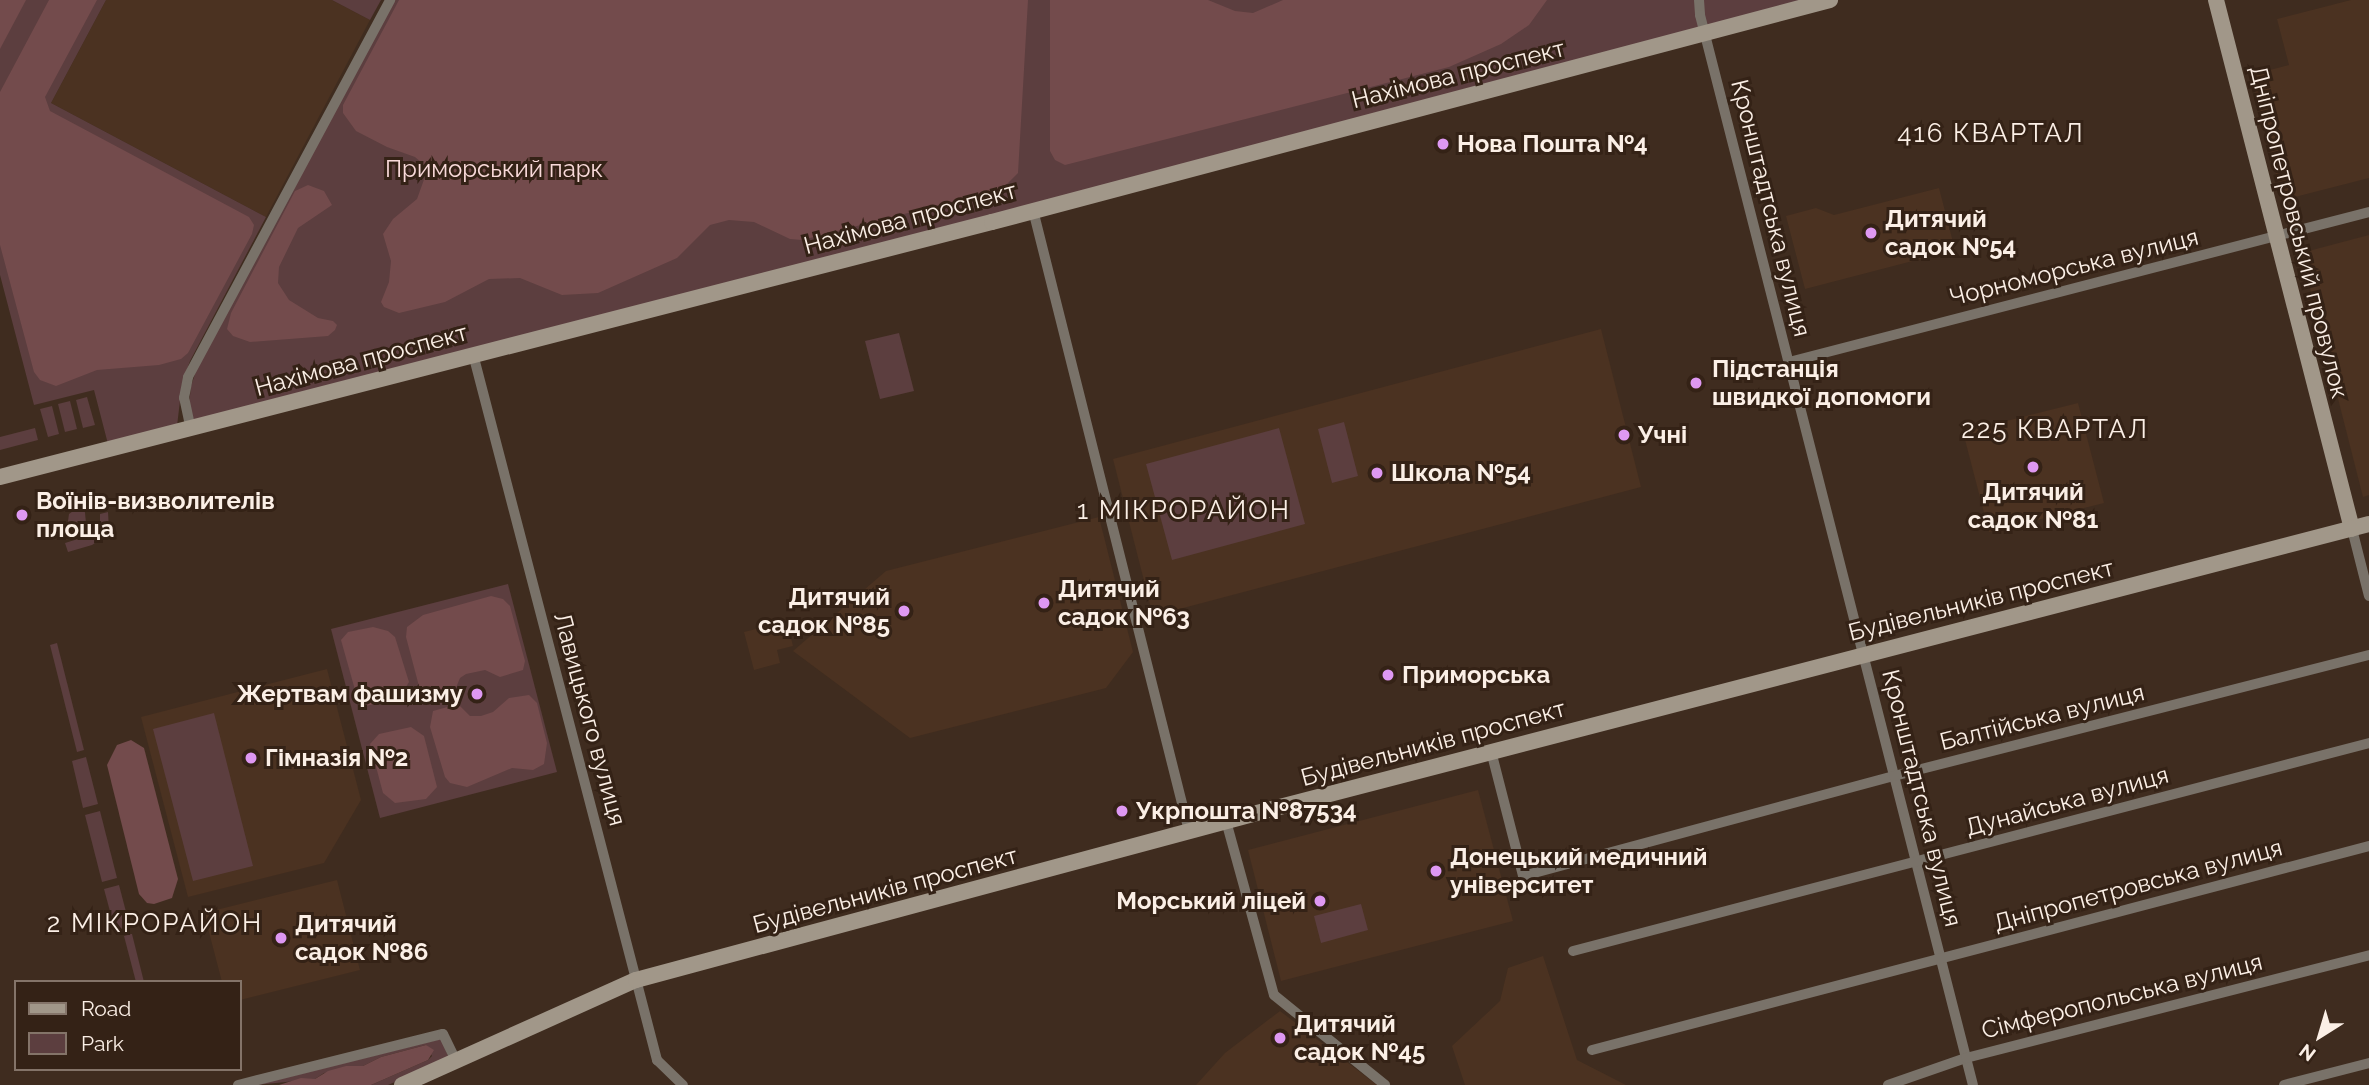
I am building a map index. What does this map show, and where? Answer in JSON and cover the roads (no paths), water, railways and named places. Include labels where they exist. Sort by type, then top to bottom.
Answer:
[{"type":"main road","name":"Нахімова проспект","points":[[0,477],[191,430],[1830,0]]},
{"type":"main road","name":"Дніпропетровський провулок","points":[[2216,0],[2352,529]]},
{"type":"main road","name":"Будівельників проспект","points":[[401,1085],[636,980],[1491,751],[2369,524]]},
{"type":"street","points":[[191,430],[184,398],[188,377],[390,0]]},
{"type":"street","name":"Кронштадтська вулиця","points":[[1699,0],[1705,34],[1973,1085]]},
{"type":"street","points":[[1033,210],[1189,831]]},
{"type":"street","name":"Чорноморська вулиця","points":[[1789,362],[2369,212]]},
{"type":"street","name":"Лавицького вулиця","points":[[473,354],[657,1060],[683,1085]]},
{"type":"street","name":"Дніпропетровський провулок","points":[[2352,529],[2369,596]]},
{"type":"street","name":"Балтійська вулиця","points":[[1491,751],[1523,876],[1895,776],[2369,655]]},
{"type":"street","name":"Дунайська вулиця","points":[[1573,951],[2369,743]]},
{"type":"street","points":[[1226,821],[1274,995],[1385,1085]]},
{"type":"street","name":"Дніпропетровська вулиця","points":[[1592,1050],[2369,846]]},
{"type":"street","name":"Сімферопольська вулиця","points":[[1888,1085],[1966,1058],[2369,955]]},
{"type":"street","points":[[237,1085],[443,1034],[456,1061]]},
{"type":"street","points":[[2284,1085],[2369,1063]]},
{"type":"place","name":"Нова Пошта №4","points":[[1443,144]]},
{"type":"place","name":"Дитячий садок №54","points":[[1871,233]]},
{"type":"place","name":"Підстанція швидкої допомоги","points":[[1696,383]]},
{"type":"place","name":"Учні","points":[[1624,435]]},
{"type":"place","name":"Дитячий садок №81","points":[[2033,467]]},
{"type":"place","name":"Школа №54","points":[[1377,473]]},
{"type":"place","name":"Воїнів-визволителів площа","points":[[22,515]]},
{"type":"place","name":"Дитячий садок №63","points":[[1044,603]]},
{"type":"place","name":"Дитячий садок №85","points":[[904,611]]},
{"type":"place","name":"Приморська","points":[[1388,675]]},
{"type":"place","name":"Жертвам фашизму","points":[[477,694]]},
{"type":"place","name":"Гімназія №2","points":[[251,758]]},
{"type":"place","name":"Укрпошта №87534","points":[[1122,811]]},
{"type":"place","name":"Донецький медичний університет","points":[[1436,871]]},
{"type":"place","name":"Морський ліцей","points":[[1320,901]]},
{"type":"place","name":"Дитячий садок №86","points":[[281,938]]},
{"type":"place","name":"Дитячий садок №45","points":[[1280,1038]]},
{"type":"district","name":"416 КВАРТАЛ","points":[[1991,134]]},
{"type":"district","name":"225 КВАРТАЛ","points":[[2055,430]]},
{"type":"district","name":"1 МІКРОРАЙОН","points":[[1184,511]]},
{"type":"district","name":"2 МІКРОРАЙОН","points":[[155,924]]},
{"type":"park label","name":"Приморський парк","points":[[494,169]]}]
